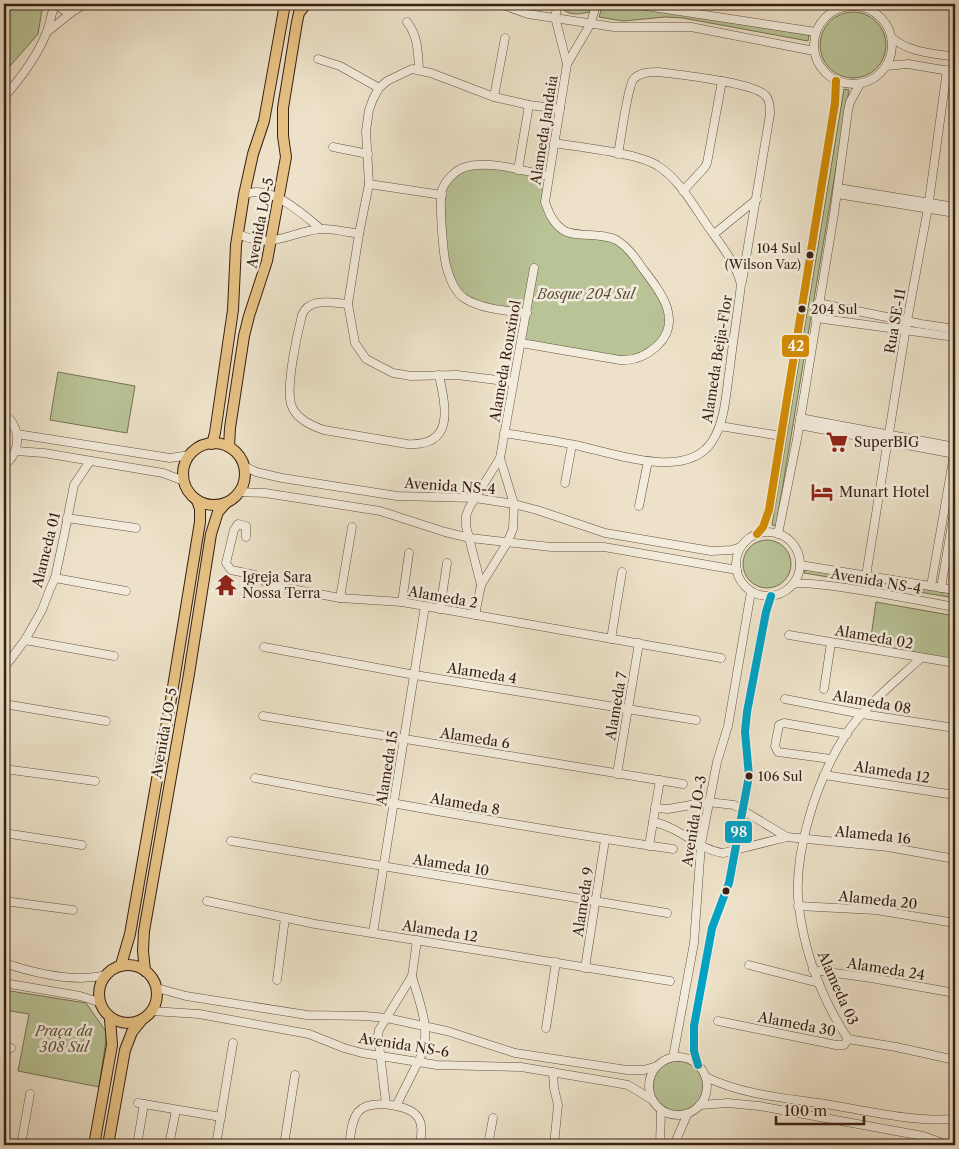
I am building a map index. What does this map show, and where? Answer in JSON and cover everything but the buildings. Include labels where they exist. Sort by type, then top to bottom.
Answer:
[{"type":"main road","name":"Avenida LO-5","points":[[212,444],[232,317],[238,234],[244,195],[253,154],[264,121],[285,4]]},
{"type":"main road","name":"Avenida LO-5","points":[[229,447],[230,428],[244,336],[268,261],[272,241],[286,157],[283,136],[283,108],[297,22],[306,4]]},
{"type":"main road","points":[[221,444],[229,447],[241,458],[244,466],[245,479],[240,492],[235,498],[226,503],[206,504],[189,492],[184,480],[184,467],[190,455],[202,446],[221,444]]},
{"type":"main road","name":"Avenida LO-5","points":[[121,966],[130,934],[171,699],[200,522],[198,500]]},
{"type":"main road","name":"Avenida LO-5","points":[[145,971],[144,931],[211,534],[218,512],[226,503]]},
{"type":"main road","points":[[108,1145],[125,1050],[132,1032],[152,1011],[157,996],[153,978],[138,966],[121,966],[112,969],[100,983],[98,993],[102,1009],[110,1019],[120,1023],[130,1024],[141,1021]]},
{"type":"main road","points":[[94,1145],[112,1045],[110,1019]]},
{"type":"street","points":[[4,97],[32,62],[47,32],[56,4],[62,10],[72,12]]},
{"type":"street","points":[[47,32],[82,4]]},
{"type":"street","points":[[500,4],[524,13],[614,27],[691,27],[814,51]]},
{"type":"street","name":"Alameda Jandaia","points":[[558,4],[555,17],[567,64]]},
{"type":"street","name":"Alameda Jandaia","points":[[521,343],[633,361],[657,347],[668,329],[669,309],[661,293],[629,250],[617,240],[564,231],[551,219],[544,202],[567,64],[591,23],[596,4]]},
{"type":"street","points":[[633,4],[816,32]]},
{"type":"street","points":[[847,5],[871,8],[884,22],[891,37],[892,52],[886,66],[870,81],[860,84],[848,85],[836,82],[818,64],[814,51],[816,32],[823,20],[833,11],[847,5]]},
{"type":"street","points":[[407,22],[413,30],[417,42],[419,69]]},
{"type":"street","points":[[891,37],[899,44],[910,49],[955,57]]},
{"type":"street","points":[[494,97],[505,38]]},
{"type":"street","points":[[318,59],[340,66],[379,88]]},
{"type":"street","points":[[886,66],[908,64],[951,71]]},
{"type":"street","points":[[513,382],[470,376],[411,376],[393,373],[366,359],[355,343],[348,304],[369,184],[366,131],[369,110],[379,88],[387,81],[412,69],[419,69],[448,78],[494,97],[529,105],[560,109]]},
{"type":"street","name":"Rua SE-11","points":[[866,576],[907,321],[929,205],[951,71]]},
{"type":"street","points":[[618,154],[629,93],[634,79],[640,74],[659,72],[722,81],[749,88],[766,95],[770,114],[742,284]]},
{"type":"street","points":[[683,191],[707,163],[722,81]]},
{"type":"street","points":[[757,534],[763,527],[769,510],[835,103],[836,82]]},
{"type":"street","points":[[778,534],[799,422],[837,191],[848,111],[850,102],[860,84]]},
{"type":"street","points":[[518,170],[529,105]]},
{"type":"street","name":"Alameda Beija-Flor","points":[[504,433],[648,461],[668,463],[695,458],[705,451],[713,441],[720,426],[742,284],[730,257],[683,191],[657,165],[639,158],[554,143]]},
{"type":"street","points":[[333,147],[368,154]]},
{"type":"street","points":[[526,313],[477,304],[463,298],[452,284],[446,267],[440,207],[442,188],[452,175],[464,167],[480,165],[548,176]]},
{"type":"street","points":[[369,184],[442,195]]},
{"type":"street","points":[[244,195],[251,191],[256,191],[279,197],[321,229]]},
{"type":"street","points":[[837,191],[929,205],[955,207]]},
{"type":"street","points":[[714,234],[756,199]]},
{"type":"street","points":[[929,205],[955,213]]},
{"type":"street","points":[[238,234],[258,241],[272,241],[321,229],[359,234]]},
{"type":"street","name":"Alameda Rouxinol","points":[[500,458],[534,268]]},
{"type":"street","points":[[348,304],[319,303],[309,305],[305,308],[302,315],[291,379],[291,404],[295,412],[311,425],[324,430],[407,444],[418,445],[433,441],[440,435],[443,425],[444,402],[439,375]]},
{"type":"street","points":[[818,303],[915,323],[955,329]]},
{"type":"street","points":[[816,318],[955,337]]},
{"type":"street","points":[[4,414],[14,425],[17,434],[16,451],[4,465]]},
{"type":"street","points":[[799,422],[955,449],[931,586]]},
{"type":"street","points":[[720,426],[780,436]]},
{"type":"street","points":[[17,434],[170,458],[190,455]]},
{"type":"street","points":[[565,483],[572,445]]},
{"type":"street","points":[[16,451],[164,473],[184,480]]},
{"type":"street","points":[[481,585],[466,526],[466,516],[474,498],[500,458]]},
{"type":"street","points":[[475,615],[481,585],[507,543],[513,529],[514,504],[500,458]]},
{"type":"street","name":"Alameda 01","points":[[4,668],[25,640],[42,610],[55,578],[74,485],[90,461]]},
{"type":"street","points":[[639,506],[648,461]]},
{"type":"street","name":"Avenida NS-4","points":[[244,466],[256,472],[282,478],[397,496],[474,498],[514,504],[606,533],[711,551],[731,550],[741,547]]},
{"type":"street","points":[[240,492],[265,493],[380,511],[470,538],[551,547],[604,547],[737,570]]},
{"type":"street","points":[[941,588],[955,506]]},
{"type":"street","points":[[67,518],[136,528]]},
{"type":"street","name":"Alameda 2","points":[[246,536],[246,526],[238,524],[234,530],[226,563],[231,570],[255,575],[270,585],[340,598],[402,602],[721,658]]},
{"type":"street","points":[[340,598],[352,527]]},
{"type":"street","points":[[767,532],[778,534],[794,545],[800,565],[798,575],[788,589],[771,596],[752,592],[744,585],[737,570],[737,557],[741,547],[748,539],[757,534],[767,532]]},
{"type":"street","points":[[402,602],[409,553]]},
{"type":"street","points":[[440,609],[447,563]]},
{"type":"street","name":"Avenida NS-4","points":[[800,565],[955,590]]},
{"type":"street","points":[[611,639],[622,572]]},
{"type":"street","points":[[55,578],[126,591]]},
{"type":"street","name":"Avenida NS-4","points":[[792,585],[800,582],[822,584],[955,607]]},
{"type":"street","name":"Avenida LO-3","points":[[674,1057],[694,943],[701,844],[708,802],[728,726],[752,592]]},
{"type":"street","points":[[698,1065],[682,1057],[674,1057],[664,1060],[657,1066],[650,1076],[648,1087],[651,1099],[661,1110],[673,1116],[687,1114],[700,1105],[705,1097],[706,1077],[698,1065],[694,1051],[694,1026],[712,928],[729,883],[749,776],[745,732],[747,712],[766,612],[771,596]]},
{"type":"street","name":"Alameda 15","points":[[373,933],[426,606]]},
{"type":"street","name":"Alameda 02","points":[[789,636],[955,663]]},
{"type":"street","points":[[25,640],[114,656]]},
{"type":"street","name":"Alameda 7","points":[[617,774],[639,643]]},
{"type":"street","points":[[824,689],[832,643]]},
{"type":"street","name":"Alameda 4","points":[[264,647],[415,675],[696,720]]},
{"type":"street","name":"Alameda 03","points":[[848,1039],[835,1019],[813,970],[805,942],[798,906],[798,886],[804,839],[811,809],[824,775],[831,759],[847,734],[862,714],[921,658]]},
{"type":"street","name":"Alameda 08","points":[[785,699],[862,714],[955,728]]},
{"type":"street","points":[[4,704],[106,721]]},
{"type":"street","name":"Alameda 6","points":[[263,716],[683,784]]},
{"type":"street","points":[[831,759],[778,752],[775,746],[779,725],[784,723],[847,734]]},
{"type":"street","points":[[4,769],[95,781]]},
{"type":"street","name":"Alameda 12","points":[[824,775],[955,795]]},
{"type":"street","name":"Alameda 8","points":[[255,778],[605,840],[672,849]]},
{"type":"street","points":[[649,846],[660,780]]},
{"type":"street","name":"Alameda 16","points":[[655,808],[668,809],[708,802],[734,805],[787,837]]},
{"type":"street","name":"Alameda 16","points":[[652,822],[672,828],[713,852],[723,853],[787,837],[888,847],[955,859]]},
{"type":"street","points":[[4,833],[82,845]]},
{"type":"street","name":"Alameda 9","points":[[585,968],[605,840]]},
{"type":"street","name":"Alameda 10","points":[[231,841],[667,913]]},
{"type":"street","points":[[4,901],[73,910]]},
{"type":"street","name":"Alameda 12","points":[[207,901],[285,918],[670,981]]},
{"type":"street","name":"Alameda 20","points":[[798,906],[876,910],[955,923]]},
{"type":"street","points":[[277,980],[285,918]]},
{"type":"street","points":[[386,1104],[378,1036],[379,1030],[412,976],[417,940]]},
{"type":"street","points":[[546,1028],[556,962]]},
{"type":"street","points":[[4,964],[71,978],[94,978],[105,975]]},
{"type":"street","points":[[749,965],[819,983]]},
{"type":"street","name":"Alameda 24","points":[[813,970],[955,993]]},
{"type":"street","points":[[396,1106],[425,1044],[426,1027],[412,976]]},
{"type":"street","points":[[4,984],[80,996],[99,1002]]},
{"type":"street","name":"Avenida NS-6","points":[[156,988],[186,996],[307,1015],[387,1018],[467,1036],[494,1047],[520,1054],[628,1070],[644,1070],[657,1066]]},
{"type":"street","name":"Avenida NS-6","points":[[152,1011],[199,1014],[303,1032],[344,1048],[418,1062],[449,1066],[505,1066],[628,1085],[651,1099]]},
{"type":"street","name":"Alameda 30","points":[[718,1021],[836,1044],[844,1045],[848,1039],[955,1060]]},
{"type":"street","points":[[216,1145],[234,1043]]},
{"type":"street","points":[[553,1072],[558,1105],[554,1145]]},
{"type":"street","points":[[284,1145],[295,1075]]},
{"type":"street","points":[[706,1077],[726,1086],[764,1094],[922,1120],[955,1119]]},
{"type":"street","points":[[21,1145],[30,1094]]},
{"type":"street","points":[[700,1105],[728,1103],[759,1106],[923,1136],[948,1145]]},
{"type":"street","points":[[137,1145],[141,1104],[221,1117]]},
{"type":"street","points":[[349,1145],[352,1125],[359,1110],[368,1105],[386,1104],[417,1115],[422,1132],[420,1145]]},
{"type":"street","points":[[169,1145],[176,1110]]},
{"type":"street","points":[[660,1145],[661,1110]]},
{"type":"street","points":[[674,1145],[687,1114]]},
{"type":"street","points":[[488,1145],[493,1118]]},
{"type":"green space","points":[[4,4],[43,4],[38,34],[4,73]]},
{"type":"green space","points":[[561,4],[595,4],[593,11],[574,14],[566,11]]},
{"type":"green space","points":[[603,4],[616,4],[809,35],[808,41],[683,18],[665,17],[623,21],[599,17]]},
{"type":"green space","points":[[853,12],[866,15],[876,22],[883,32],[886,45],[883,58],[876,68],[866,75],[853,78],[840,75],[830,68],[823,58],[820,45],[823,32],[830,22],[840,15]]},
{"type":"green space","points":[[844,89],[849,90],[776,526],[772,525]]},
{"type":"green space","name":"Bosque 204 Sul","points":[[480,165],[548,176],[545,202],[564,231],[600,236],[629,250],[669,309],[661,342],[633,361],[521,343],[526,313],[463,298],[446,267],[442,188],[452,175]]},
{"type":"green space","points":[[58,372],[135,386],[127,433],[50,420]]},
{"type":"green space","points":[[762,540],[772,540],[784,547],[791,559],[791,569],[784,581],[772,588],[762,588],[754,584],[747,577],[743,569],[743,559],[747,551],[754,544]]},
{"type":"green space","points":[[805,569],[955,594],[955,598],[804,573]]},
{"type":"green space","points":[[876,602],[955,616],[955,660],[870,644]]},
{"type":"green space","name":"Praça da 308 Sul","points":[[4,990],[86,1003],[107,1033],[99,1087],[18,1071],[29,1014],[4,1010]]},
{"type":"green space","points":[[673,1061],[683,1061],[696,1068],[703,1081],[703,1091],[696,1104],[683,1111],[673,1111],[664,1107],[657,1100],[653,1091],[653,1081],[657,1072],[664,1065]]},
{"type":"transit line","name":"42","points":[[757,534],[763,527],[769,510],[835,103],[836,81]]},
{"type":"transit line","name":"98","points":[[698,1065],[694,1051],[694,1026],[712,928],[729,883],[749,776],[745,732],[747,712],[766,612],[771,596]]},
{"type":"place","name":"104 Sul (Wilson Vaz)","points":[[810,255]]},
{"type":"place","name":"204 Sul","points":[[802,309]]},
{"type":"place","name":"SuperBIG","points":[[837,442]]},
{"type":"place","name":"Munart Hotel","points":[[822,492]]},
{"type":"place","name":"Igreja Sara Nossa Terra","points":[[226,585]]},
{"type":"place","name":"106 Sul","points":[[749,776]]}]
